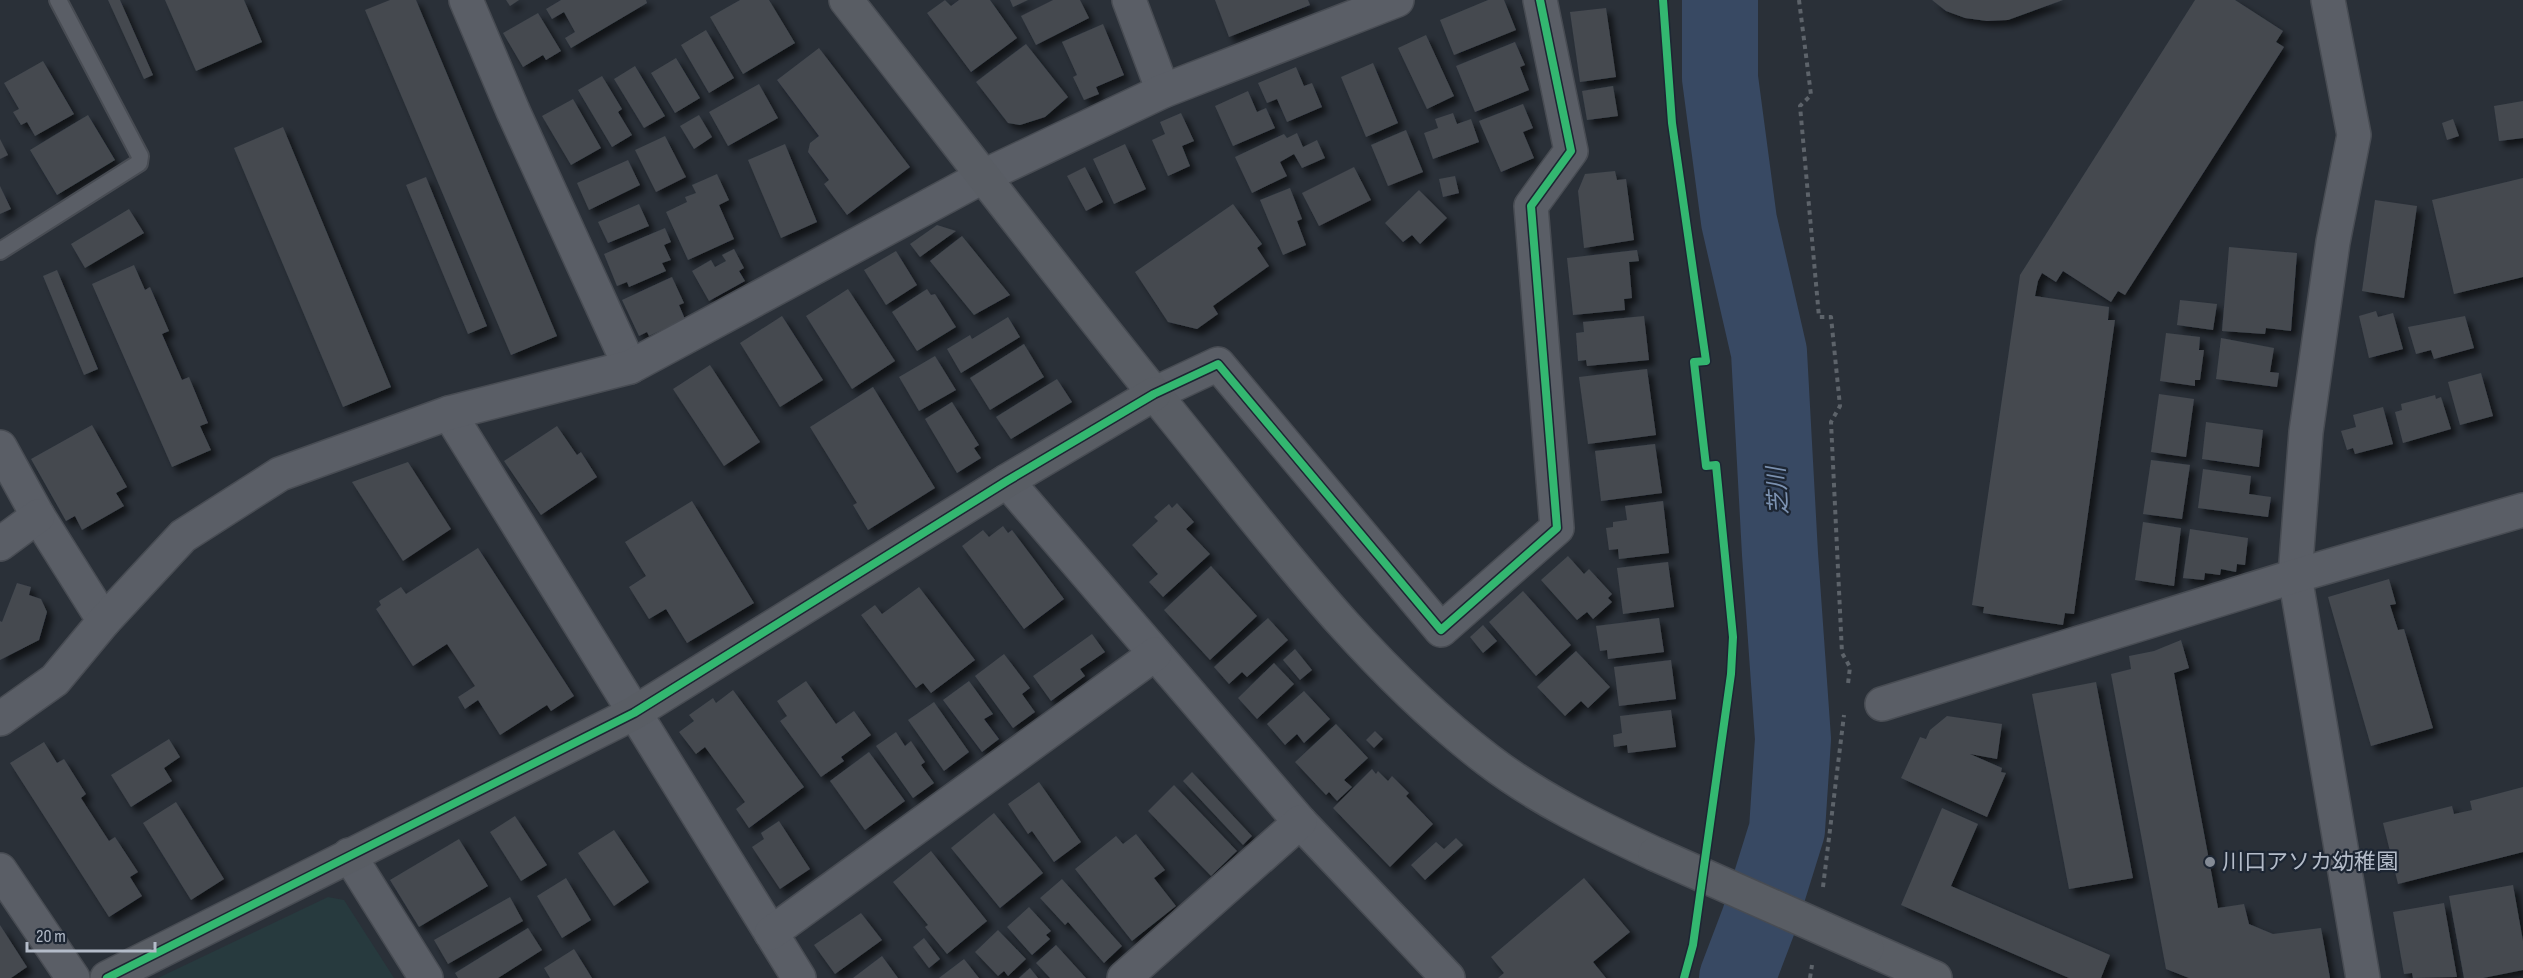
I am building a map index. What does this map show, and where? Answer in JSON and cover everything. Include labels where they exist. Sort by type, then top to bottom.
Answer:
[{"type":"street","points":[[466,0],[630,367]]},
{"type":"street","points":[[846,0],[1155,394],[1340,623],[1412,698],[1490,762],[1571,814],[1654,854],[1935,978]]},
{"type":"street","points":[[1129,0],[1163,91]]},
{"type":"street","points":[[107,978],[634,713],[1007,481],[1155,394],[1218,364],[1441,630],[1557,528],[1532,206],[1571,151],[1540,0]]},
{"type":"street","points":[[2328,0],[2354,135],[2333,242],[2306,432],[2295,576],[2363,978]]},
{"type":"street","points":[[0,719],[55,680],[104,621],[183,536],[280,474],[449,413],[630,367],[984,176],[1163,91],[1392,1]]},
{"type":"street","points":[[449,413],[799,978]]},
{"type":"street","points":[[0,447],[38,516],[104,621]]},
{"type":"street","points":[[1007,481],[1300,822],[1448,978]]},
{"type":"street","points":[[1882,704],[2295,576],[2523,510]]},
{"type":"street","points":[[0,544],[38,516]]},
{"type":"street","points":[[771,933],[1155,654]]},
{"type":"street","points":[[1124,978],[1300,822]]},
{"type":"street","points":[[349,855],[426,978]]},
{"type":"street","points":[[0,870],[73,978]]},
{"type":"lane","points":[[0,251],[140,163],[140,156],[58,0]]},
{"type":"path","points":[[1663,0],[1671,123],[1706,361],[1694,362],[1706,466],[1716,465],[1733,637],[1708,839]]},
{"type":"path","points":[[1799,0],[1811,95],[1800,106],[1819,317],[1830,317],[1840,406],[1830,422],[1842,653],[1850,667],[1847,690]]},
{"type":"path","points":[[1822,889],[1844,714]]},
{"type":"path","points":[[1684,978],[1693,945],[1698,910]]},
{"type":"path","points":[[1810,978],[1813,956]]},
{"type":"green space","points":[[328,897],[344,900],[394,978],[158,978]]},
{"type":"building","points":[[108,0],[120,0],[153,75],[144,79]]},
{"type":"building","points":[[165,0],[244,0],[262,42],[196,71]]},
{"type":"building","points":[[390,0],[416,0],[557,336],[511,355],[365,10]]},
{"type":"building","points":[[506,0],[519,0],[510,6]]},
{"type":"building","points":[[561,0],[646,0],[647,3],[571,48],[565,38],[575,32],[564,12],[552,19],[546,9]]},
{"type":"building","points":[[740,0],[769,0],[795,43],[743,74],[710,17]]},
{"type":"building","points":[[945,0],[951,6],[959,0],[990,0],[1017,38],[971,72],[927,13]]},
{"type":"building","points":[[1010,0],[1028,0],[1013,7]]},
{"type":"building","points":[[1053,0],[1080,0],[1089,18],[1036,45],[1021,16]]},
{"type":"building","points":[[1215,0],[1308,0],[1310,5],[1229,37]]},
{"type":"building","points":[[1488,0],[1504,0],[1516,30],[1454,55],[1440,20]]},
{"type":"building","points":[[1932,0],[2063,0],[2008,20],[1987,21],[1965,18],[1946,11]]},
{"type":"building","points":[[2195,0],[2235,0],[2283,31],[2276,42],[2284,47],[2125,295],[2118,291],[2111,302],[2063,271],[2056,282],[2042,273],[2035,296],[2109,307],[2108,320],[2115,320],[2074,614],[2065,613],[2063,625],[1983,613],[1984,607],[1972,605],[2020,275]]},
{"type":"building","points":[[1606,8],[1616,77],[1580,82],[1570,12]]},
{"type":"building","points":[[538,13],[561,51],[546,60],[543,55],[523,67],[503,33]]},
{"type":"building","points":[[1103,24],[1124,75],[1096,87],[1099,94],[1084,100],[1073,77],[1077,75],[1062,42]]},
{"type":"building","points":[[706,30],[734,78],[709,93],[681,45]]},
{"type":"building","points":[[1426,35],[1454,96],[1427,109],[1398,48]]},
{"type":"building","points":[[1515,42],[1525,65],[1520,67],[1529,90],[1475,112],[1456,66]]},
{"type":"building","points":[[1026,44],[1068,97],[1045,117],[1020,125],[1008,123],[976,82]]},
{"type":"building","points":[[819,48],[910,167],[847,215],[824,184],[829,180],[808,152],[810,143],[819,136],[777,80]]},
{"type":"building","points":[[676,58],[700,98],[675,113],[651,73]]},
{"type":"building","points":[[43,61],[74,114],[35,136],[27,122],[21,125],[13,112],[19,109],[4,83]]},
{"type":"building","points":[[1373,63],[1398,123],[1366,137],[1341,77]]},
{"type":"building","points":[[635,66],[665,116],[644,128],[614,79]]},
{"type":"building","points":[[1296,67],[1304,86],[1312,83],[1322,107],[1287,122],[1277,99],[1267,103],[1258,83]]},
{"type":"building","points":[[602,76],[622,109],[618,112],[632,135],[612,147],[578,90]]},
{"type":"building","points":[[759,84],[778,118],[728,146],[709,112]]},
{"type":"building","points":[[1613,86],[1618,116],[1587,120],[1582,91]]},
{"type":"building","points":[[1248,91],[1257,112],[1266,108],[1275,128],[1233,146],[1215,106]]},
{"type":"building","points":[[573,99],[601,148],[571,165],[542,116]]},
{"type":"building","points":[[2523,101],[2523,138],[2499,141],[2494,106]]},
{"type":"building","points":[[1523,104],[1533,128],[1523,132],[1534,158],[1501,172],[1479,121]]},
{"type":"building","points":[[1181,113],[1194,141],[1182,146],[1190,166],[1168,176],[1152,140],[1165,134],[1160,122]]},
{"type":"building","points":[[1453,113],[1457,124],[1471,119],[1479,142],[1433,159],[1424,133],[1438,128],[1435,119]]},
{"type":"building","points":[[88,115],[115,160],[57,195],[30,150]]},
{"type":"building","points":[[699,115],[712,137],[694,149],[680,126]]},
{"type":"building","points":[[2453,119],[2459,136],[2447,140],[2442,123]]},
{"type":"building","points":[[283,127],[391,387],[343,407],[234,148]]},
{"type":"building","points":[[1406,130],[1423,172],[1388,186],[1371,145]]},
{"type":"building","points":[[1297,133],[1303,147],[1317,140],[1325,158],[1302,168],[1294,154],[1280,162],[1287,176],[1252,193],[1235,157],[1284,134],[1287,138]]},
{"type":"building","points":[[665,136],[686,177],[656,192],[635,150]]},
{"type":"building","points":[[0,139],[8,155],[0,159]]},
{"type":"building","points":[[785,144],[817,222],[781,238],[748,160]]},
{"type":"building","points":[[1125,144],[1146,189],[1114,204],[1093,159]]},
{"type":"building","points":[[628,160],[640,185],[589,210],[577,183]]},
{"type":"building","points":[[1085,167],[1103,202],[1086,211],[1067,176]]},
{"type":"building","points":[[1354,167],[1371,200],[1319,226],[1302,193]]},
{"type":"building","points":[[1615,171],[1617,180],[1626,179],[1634,240],[1584,248],[1578,191],[1585,174]]},
{"type":"building","points":[[717,174],[729,200],[719,205],[734,239],[688,260],[666,212],[687,202],[685,197],[696,193],[692,185]]},
{"type":"building","points":[[1455,176],[1459,193],[1443,197],[1439,179]]},
{"type":"building","points":[[426,177],[487,326],[468,334],[406,185]]},
{"type":"building","points":[[2523,178],[2523,277],[2454,294],[2432,200]]},
{"type":"building","points":[[0,186],[11,209],[0,214]]},
{"type":"building","points":[[1290,188],[1302,219],[1297,221],[1306,245],[1283,255],[1260,200]]},
{"type":"building","points":[[1419,190],[1447,218],[1420,244],[1412,235],[1403,242],[1385,223]]},
{"type":"building","points":[[2375,200],[2417,206],[2404,298],[2362,291]]},
{"type":"building","points":[[639,204],[649,226],[608,243],[598,222]]},
{"type":"building","points":[[1233,204],[1262,244],[1257,248],[1269,266],[1213,306],[1218,314],[1197,329],[1168,322],[1135,272]]},
{"type":"building","points":[[129,209],[144,233],[85,268],[71,244]]},
{"type":"building","points":[[937,225],[956,231],[920,257],[910,244]]},
{"type":"building","points":[[665,228],[671,242],[664,245],[671,260],[662,263],[666,271],[629,287],[627,282],[617,286],[604,254]]},
{"type":"building","points":[[962,236],[1010,295],[974,315],[930,261]]},
{"type":"building","points":[[2229,247],[2297,253],[2291,331],[2266,328],[2265,334],[2222,331]]},
{"type":"building","points":[[734,249],[744,268],[739,271],[745,281],[709,301],[692,271],[711,260],[715,267],[726,261],[722,255]]},
{"type":"building","points":[[1637,250],[1639,261],[1629,262],[1632,298],[1624,299],[1625,310],[1573,315],[1567,258]]},
{"type":"building","points":[[896,251],[917,285],[886,305],[864,270]]},
{"type":"building","points":[[134,265],[145,290],[150,287],[169,331],[162,334],[182,380],[189,377],[208,423],[200,426],[211,450],[172,467],[92,284]]},
{"type":"building","points":[[57,270],[98,369],[84,375],[43,276]]},
{"type":"building","points":[[672,277],[684,303],[679,305],[685,319],[649,336],[647,332],[639,336],[622,300]]},
{"type":"building","points":[[848,289],[895,361],[852,389],[806,316]]},
{"type":"building","points":[[927,289],[931,295],[935,294],[956,327],[917,351],[892,312]]},
{"type":"building","points":[[2180,300],[2217,304],[2213,330],[2177,325]]},
{"type":"building","points":[[2376,311],[2378,317],[2393,313],[2403,349],[2369,358],[2359,316]]},
{"type":"building","points":[[782,316],[823,380],[780,407],[740,343]]},
{"type":"building","points":[[1644,316],[1649,360],[1587,366],[1586,360],[1578,361],[1576,333],[1584,332],[1583,322]]},
{"type":"building","points":[[2465,316],[2474,348],[2434,359],[2431,350],[2416,354],[2408,327]]},
{"type":"building","points":[[1008,317],[1020,337],[961,373],[947,349],[970,335],[972,339]]},
{"type":"building","points":[[2166,333],[2200,337],[2199,350],[2204,350],[2200,380],[2195,380],[2195,386],[2160,381]]},
{"type":"building","points":[[2221,338],[2274,348],[2270,372],[2279,373],[2277,387],[2216,379]]},
{"type":"building","points":[[1024,344],[1044,377],[990,410],[970,378]]},
{"type":"building","points":[[935,356],[956,390],[919,411],[899,377]]},
{"type":"building","points":[[710,365],[760,442],[724,466],[673,389]]},
{"type":"building","points":[[1647,369],[1656,435],[1588,444],[1579,377]]},
{"type":"building","points":[[2481,373],[2493,416],[2460,425],[2448,382]]},
{"type":"building","points":[[1057,379],[1072,402],[1011,439],[996,417]]},
{"type":"building","points":[[873,387],[935,488],[868,530],[853,505],[857,503],[810,427]]},
{"type":"building","points":[[2159,394],[2194,399],[2186,457],[2151,452]]},
{"type":"building","points":[[2435,395],[2436,399],[2441,397],[2451,429],[2403,443],[2395,412],[2402,410],[2401,404]]},
{"type":"building","points":[[952,402],[979,445],[974,448],[981,458],[957,473],[925,419]]},
{"type":"building","points":[[2383,407],[2393,444],[2355,454],[2353,448],[2347,450],[2341,431],[2356,427],[2353,415]]},
{"type":"building","points":[[2206,422],[2263,430],[2259,467],[2202,459]]},
{"type":"building","points":[[92,425],[127,487],[116,493],[124,506],[82,530],[75,516],[66,521],[31,459]]},
{"type":"building","points":[[557,426],[577,455],[581,452],[597,477],[541,515],[504,461]]},
{"type":"building","points":[[1655,444],[1662,493],[1601,501],[1595,451]]},
{"type":"building","points":[[2151,460],[2190,465],[2182,519],[2143,514]]},
{"type":"building","points":[[408,462],[451,529],[403,561],[352,482]]},
{"type":"building","points":[[2203,469],[2251,476],[2249,494],[2271,497],[2268,517],[2198,508]]},
{"type":"building","points":[[692,501],[754,603],[687,643],[666,609],[649,619],[629,587],[646,576],[625,542]]},
{"type":"building","points":[[1663,501],[1669,553],[1619,559],[1618,549],[1609,550],[1606,528],[1613,527],[1613,522],[1627,520],[1625,506]]},
{"type":"building","points":[[1177,503],[1194,522],[1186,529],[1210,554],[1163,597],[1149,582],[1158,574],[1132,545],[1158,521],[1154,517],[1169,504],[1172,508]]},
{"type":"building","points":[[2143,522],[2181,528],[2174,586],[2135,580]]},
{"type":"building","points":[[1003,526],[1008,533],[1012,530],[1064,599],[1024,629],[962,546],[983,530],[989,537]]},
{"type":"building","points":[[2190,529],[2248,538],[2245,565],[2237,564],[2236,572],[2221,569],[2220,575],[2205,573],[2204,580],[2183,578]]},
{"type":"building","points":[[478,548],[574,696],[551,711],[547,705],[500,735],[478,700],[465,709],[458,697],[475,686],[447,644],[413,666],[376,609],[381,605],[379,601],[401,587],[406,594]]},
{"type":"building","points":[[1568,556],[1584,574],[1589,569],[1612,594],[1608,598],[1612,602],[1593,619],[1587,612],[1577,620],[1541,580]]},
{"type":"building","points":[[1668,562],[1674,607],[1623,614],[1617,568]]},
{"type":"building","points":[[1211,566],[1257,616],[1210,660],[1164,610]]},
{"type":"building","points":[[2389,579],[2396,604],[2390,605],[2398,630],[2404,629],[2433,728],[2371,746],[2328,597]]},
{"type":"building","points":[[17,583],[31,587],[29,595],[41,599],[47,612],[39,640],[0,660],[0,621],[2,622]]},
{"type":"building","points":[[919,587],[975,660],[931,693],[923,683],[916,688],[861,615],[875,605],[882,614]]},
{"type":"building","points":[[1523,591],[1571,645],[1536,676],[1489,622]]},
{"type":"building","points":[[1268,618],[1288,640],[1247,677],[1242,672],[1229,684],[1214,667]]},
{"type":"building","points":[[1659,618],[1664,652],[1608,659],[1607,650],[1600,651],[1596,626]]},
{"type":"building","points":[[1483,625],[1497,641],[1483,653],[1470,637]]},
{"type":"building","points":[[1092,634],[1105,652],[1080,669],[1085,676],[1051,701],[1033,676]]},
{"type":"building","points":[[2181,640],[2189,668],[2174,673],[2218,908],[2244,904],[2249,924],[2273,934],[2321,928],[2330,978],[2189,978],[2166,969],[2111,674],[2131,669],[2129,656],[2154,651]]},
{"type":"building","points":[[1295,649],[1312,670],[1300,680],[1283,660]]},
{"type":"building","points":[[1576,651],[1610,687],[1588,708],[1581,701],[1565,716],[1537,687]]},
{"type":"building","points":[[1004,654],[1030,688],[1022,694],[1035,712],[1013,728],[975,676]]},
{"type":"building","points":[[1671,660],[1676,699],[1619,706],[1614,667]]},
{"type":"building","points":[[1274,663],[1294,684],[1257,719],[1238,698]]},
{"type":"building","points":[[806,681],[836,724],[854,711],[871,735],[841,757],[844,761],[821,777],[780,721],[787,716],[777,701]]},
{"type":"building","points":[[969,681],[993,714],[984,719],[999,739],[982,752],[943,700]]},
{"type":"building","points":[[2096,682],[2133,878],[2069,889],[2032,694]]},
{"type":"building","points":[[733,690],[804,787],[749,828],[736,809],[745,802],[705,747],[696,754],[679,732],[694,721],[689,715],[713,698],[716,703]]},
{"type":"building","points":[[1304,691],[1330,719],[1304,743],[1297,734],[1285,745],[1267,724]]},
{"type":"building","points":[[934,702],[969,752],[944,771],[908,720]]},
{"type":"building","points":[[1671,710],[1676,747],[1628,753],[1627,745],[1614,747],[1613,735],[1622,733],[1620,716]]},
{"type":"building","points":[[1947,716],[2002,724],[1997,759],[1970,754],[2002,768],[2001,772],[2006,773],[1987,817],[1901,778],[1920,737],[1926,739],[1930,730]]},
{"type":"building","points":[[1336,724],[1368,758],[1344,780],[1352,787],[1337,801],[1329,792],[1326,795],[1295,762]]},
{"type":"building","points":[[1375,731],[1383,739],[1374,748],[1366,740]]},
{"type":"building","points":[[896,732],[905,746],[911,741],[925,762],[921,765],[934,783],[913,798],[876,746]]},
{"type":"building","points":[[169,739],[180,757],[164,768],[172,781],[131,807],[111,775]]},
{"type":"building","points":[[44,742],[57,763],[64,759],[86,794],[81,798],[109,841],[115,837],[138,872],[130,877],[142,896],[109,917],[10,763]]},
{"type":"building","points":[[869,752],[905,801],[865,830],[830,781]]},
{"type":"building","points":[[1372,769],[1376,774],[1378,771],[1388,781],[1392,776],[1409,793],[1406,796],[1433,824],[1390,867],[1333,808]]},
{"type":"building","points":[[1192,772],[1252,836],[1243,845],[1183,781]]},
{"type":"building","points":[[1039,782],[1081,842],[1054,862],[1032,831],[1028,834],[1008,804]]},
{"type":"building","points":[[1174,785],[1237,851],[1211,876],[1148,811]]},
{"type":"building","points":[[2523,787],[2523,852],[2398,884],[2383,823],[2452,806],[2454,814],[2472,810],[2470,801]]},
{"type":"building","points":[[176,802],[224,879],[191,900],[143,823]]},
{"type":"building","points":[[1942,808],[1978,824],[1951,886],[2110,955],[2101,978],[2069,978],[1901,905]]},
{"type":"building","points":[[994,813],[1043,873],[1000,908],[951,848]]},
{"type":"building","points":[[515,816],[547,865],[521,881],[490,832]]},
{"type":"building","points":[[779,821],[810,869],[780,889],[752,847],[764,839],[761,833]]},
{"type":"building","points":[[614,830],[649,882],[614,906],[578,853]]},
{"type":"building","points":[[1136,834],[1165,870],[1154,878],[1176,906],[1132,941],[1075,869],[1116,836],[1123,844]]},
{"type":"building","points":[[1456,838],[1463,845],[1425,880],[1411,865],[1436,842],[1444,849]]},
{"type":"building","points":[[459,839],[488,886],[419,927],[390,880]]},
{"type":"building","points":[[931,851],[987,921],[947,954],[925,927],[928,925],[893,882]]},
{"type":"building","points":[[566,878],[591,920],[562,938],[537,896]]},
{"type":"building","points":[[1584,878],[1630,932],[1593,962],[1606,978],[1498,978],[1504,973],[1491,957]]},
{"type":"building","points":[[1062,879],[1122,946],[1104,963],[1068,922],[1065,925],[1040,898]]},
{"type":"building","points":[[2513,885],[2523,941],[2523,970],[2483,978],[2464,978],[2449,896]]},
{"type":"building","points":[[510,897],[523,921],[448,964],[434,940]]},
{"type":"building","points":[[2444,903],[2457,977],[2413,978],[2412,973],[2404,974],[2393,912]]},
{"type":"building","points":[[1029,907],[1051,931],[1046,935],[1050,939],[1032,955],[1007,927]]},
{"type":"building","points":[[861,913],[882,940],[835,974],[814,945]]},
{"type":"building","points":[[0,925],[27,967],[11,978],[0,978]]},
{"type":"building","points":[[528,928],[542,950],[498,978],[458,978],[455,973]]},
{"type":"building","points":[[998,930],[1026,959],[1008,976],[1004,971],[998,976],[975,952]]},
{"type":"building","points":[[924,938],[940,959],[929,968],[913,947]]},
{"type":"building","points":[[1056,945],[1086,978],[1050,978],[1036,963]]},
{"type":"building","points":[[574,949],[592,978],[550,978],[544,968]]},
{"type":"building","points":[[882,956],[898,978],[853,978]]},
{"type":"building","points":[[964,959],[979,978],[939,978]]},
{"type":"building","points":[[1030,968],[1038,978],[1019,978]]},
{"type":"waterway","name":"芝川","points":[[1720,0],[1720,78],[1739,221],[1769,352],[1793,739],[1787,830],[1759,920],[1737,978]]},
{"type":"cycle path","points":[[107,978],[634,713],[1007,481],[1154,394],[1218,364],[1441,630],[1557,528],[1531,206],[1571,151],[1540,0]]},
{"type":"cycle path","points":[[1663,0],[1672,123],[1706,361],[1694,362],[1706,466],[1716,465],[1733,637],[1731,674],[1693,945],[1684,978]]},
{"type":"place","name":"川口アソカ幼稚園","points":[[2210,862]]}]
